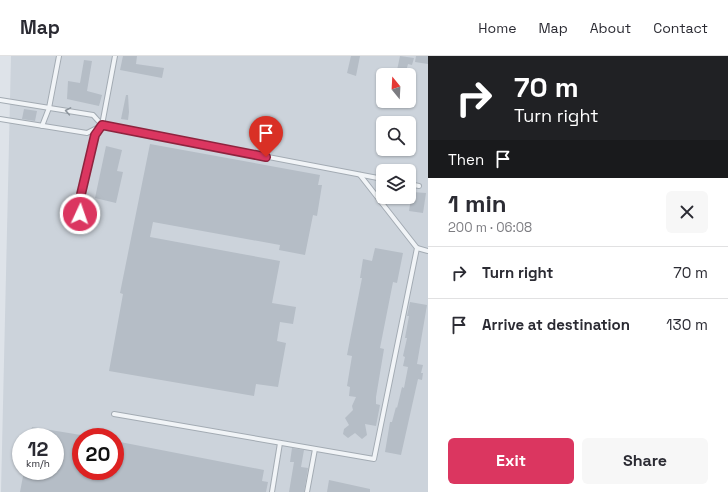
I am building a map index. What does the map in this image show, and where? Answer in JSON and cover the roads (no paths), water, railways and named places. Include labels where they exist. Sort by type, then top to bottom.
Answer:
[{"type":"lane","points":[[42,126],[49,108],[59,56]]},
{"type":"lane","points":[[88,218],[80,214],[78,207],[95,135],[102,125],[115,56]]},
{"type":"lane","points":[[0,100],[93,115],[102,125]]},
{"type":"lane","points":[[0,120],[87,132],[102,125],[376,178]]},
{"type":"lane","points":[[360,175],[417,248],[428,251]]},
{"type":"lane","points":[[114,414],[374,459],[417,248]]},
{"type":"lane","points":[[272,492],[280,443]]},
{"type":"lane","points":[[307,492],[315,449]]}]
